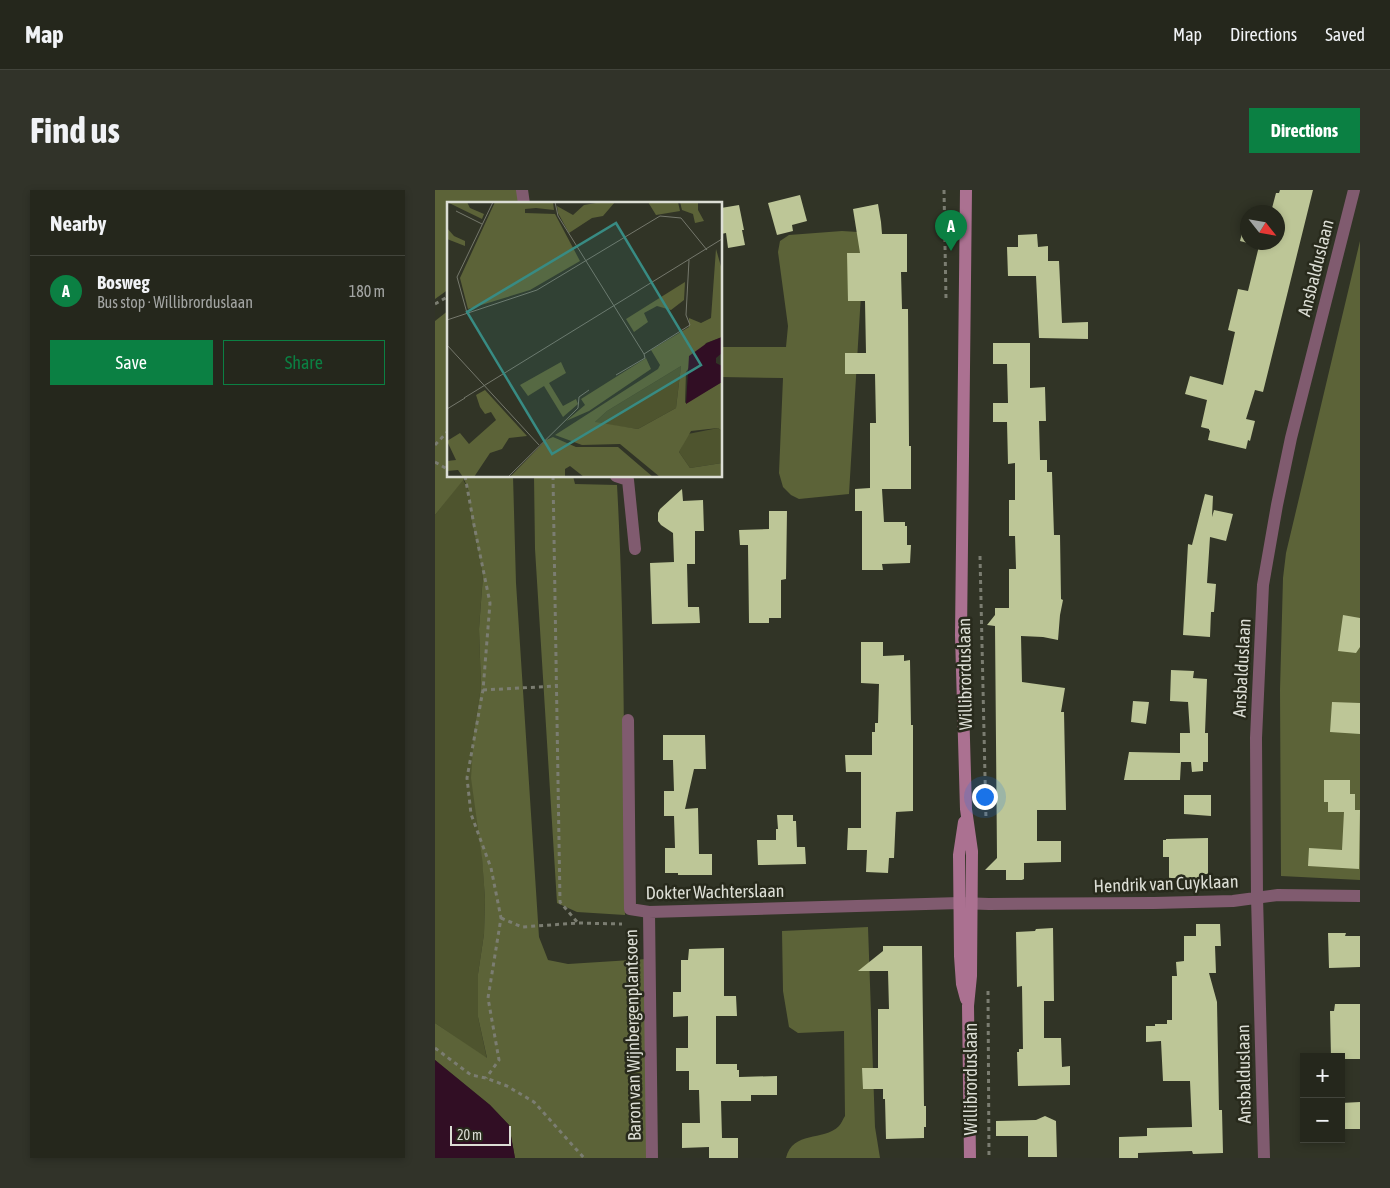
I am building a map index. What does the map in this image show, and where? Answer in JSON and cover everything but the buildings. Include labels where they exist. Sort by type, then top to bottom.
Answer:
[{"type":"main road","name":"Willibrorduslaan","points":[[966,190],[961,635],[966,809],[972,851],[966,904],[971,976],[968,1006],[970,1158]]},
{"type":"street","name":"Ansbalduslaan","points":[[1263,1158],[1257,897],[1256,738],[1263,585],[1291,438],[1354,190]]},
{"type":"street","points":[[622,478],[628,480],[635,549]]},
{"type":"street","name":"Dokter Wachterslaan","points":[[628,720],[630,910],[649,912],[966,904]]},
{"type":"street","name":"Hendrik van Cuyklaan","points":[[966,904],[1233,901],[1278,895],[1360,896]]},
{"type":"street","name":"Baron van Wijnbergenplantsoen","points":[[649,912],[652,1158]]},
{"type":"path","points":[[435,304],[447,297]]},
{"type":"path","points":[[435,445],[447,432]]},
{"type":"path","points":[[435,462],[447,469]]},
{"type":"path","points":[[466,478],[473,525],[490,603],[483,690],[467,778],[471,814],[491,868],[501,918],[488,998],[499,1060],[486,1078]]},
{"type":"path","points":[[501,918],[522,927],[577,922],[560,902],[553,478]]},
{"type":"path","name":"Willibrorduslaan","points":[[980,551],[986,821]]},
{"type":"path","points":[[483,690],[557,686]]},
{"type":"path","name":"Willibrorduslaan","points":[[988,991],[989,1158]]},
{"type":"path","points":[[435,1048],[471,1075],[486,1078],[507,1086],[534,1102],[584,1158]]},
{"type":"green space","points":[[435,190],[517,190],[520,202],[447,202],[447,290],[435,299]]},
{"type":"green space","points":[[842,231],[858,232],[864,244],[849,494],[799,499],[791,495],[783,487],[779,473],[783,378],[723,377],[723,347],[786,347],[788,326],[778,252],[780,241],[789,235]]},
{"type":"green space","points":[[1360,241],[1360,880],[1281,876],[1280,690],[1283,578],[1286,553]]},
{"type":"green space","points":[[447,312],[447,478],[513,478],[516,583],[539,937],[548,960],[568,964],[647,959],[648,1158],[515,1158],[509,1125],[490,1105],[435,1060],[435,1023],[487,1058],[478,1017],[478,974],[484,934],[485,899],[482,858],[471,778],[474,732],[481,687],[479,629],[483,575],[471,518],[469,492],[464,479],[435,515],[435,321]]},
{"type":"green space","points":[[534,478],[574,478],[575,484],[617,485],[623,646],[625,915],[577,912],[557,903],[535,549]]},
{"type":"green space","points":[[463,479],[469,492],[471,518],[483,575],[479,629],[481,687],[474,732],[485,899],[484,934],[478,974],[478,1017],[487,1059],[435,1023],[435,515]]},
{"type":"green space","points":[[868,927],[875,1127],[880,1158],[786,1158],[795,1143],[832,1131],[840,1125],[845,1116],[844,1031],[798,1033],[789,1027],[783,991],[782,931]]},
{"type":"shaded area","points":[[435,1060],[490,1105],[509,1125],[515,1158],[435,1158]]},
{"type":"place","name":"Bosweg","points":[[951,251]]}]
